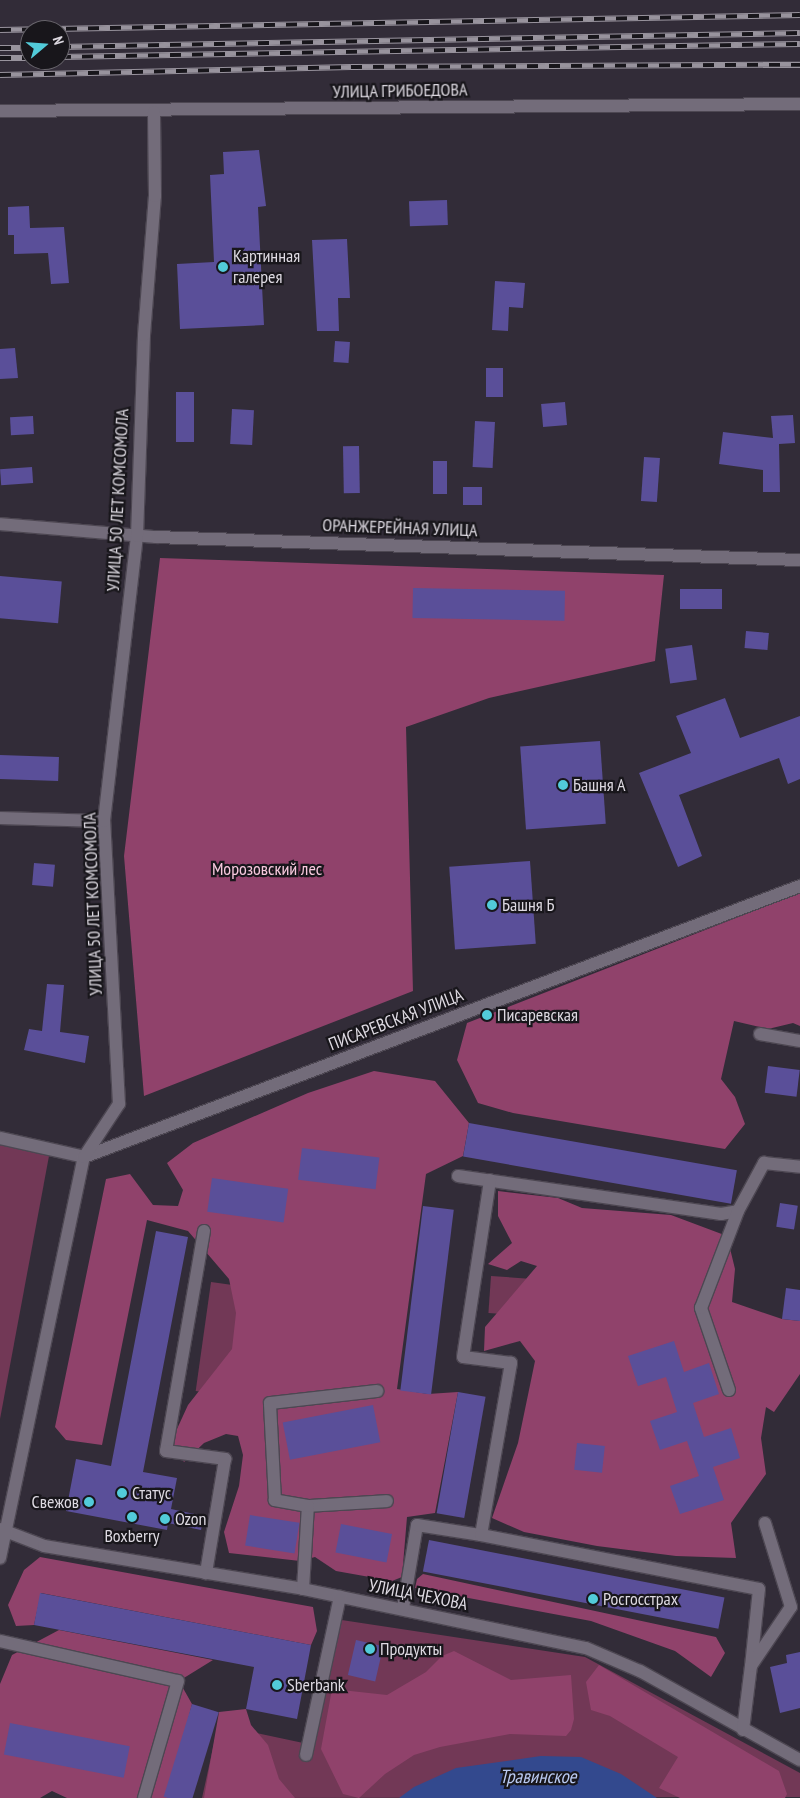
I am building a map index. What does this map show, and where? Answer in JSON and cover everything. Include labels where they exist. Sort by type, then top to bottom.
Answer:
[{"type":"street","name":"УЛИЦА ГРИБОЕДОВА","points":[[0,111],[154,112],[800,104]]},
{"type":"street","name":"УЛИЦА 50 ЛЕТ КОМСОМОЛА","points":[[0,1558],[3,1530],[84,1157],[119,1104],[104,821],[137,536],[144,335],[155,196],[154,112]]},
{"type":"street","name":"ОРАНЖЕРЕЙНАЯ УЛИЦА","points":[[0,524],[137,536],[800,560]]},
{"type":"street","points":[[0,818],[104,821]]},
{"type":"street","name":"ПИСАРЕВСКАЯ УЛИЦА","points":[[84,1157],[800,886]]},
{"type":"street","points":[[760,1034],[800,1041]]},
{"type":"street","points":[[0,1138],[84,1157]]},
{"type":"street","points":[[729,1390],[701,1308],[738,1212],[764,1162],[800,1167]]},
{"type":"street","points":[[458,1176],[721,1214],[738,1212]]},
{"type":"street","points":[[481,1535],[511,1363],[463,1357],[490,1180]]},
{"type":"street","points":[[204,1231],[166,1451],[225,1459],[206,1573]]},
{"type":"street","points":[[378,1390],[270,1404],[275,1500],[308,1506],[387,1501]]},
{"type":"street","points":[[303,1589],[308,1506]]},
{"type":"street","points":[[750,1666],[796,1604],[765,1523]]},
{"type":"street","points":[[403,1608],[417,1525],[481,1535],[759,1589],[743,1730]]},
{"type":"street","name":"УЛИЦА ЧЕХОВА","points":[[3,1530],[44,1546],[303,1589],[403,1608],[586,1648],[640,1671],[800,1760]]},
{"type":"street","points":[[306,1755],[340,1597]]},
{"type":"street","points":[[0,1641],[178,1680],[144,1798]]},
{"type":"shaded area","points":[[0,1145],[49,1156],[0,1419]]},
{"type":"shaded area","points":[[491,1276],[536,1279],[533,1316],[488,1313]]},
{"type":"shaded area","points":[[211,1282],[266,1290],[251,1399],[196,1391]]},
{"type":"shaded area","points":[[335,1619],[585,1657],[800,1773],[800,1797],[202,1798],[218,1725],[308,1744]]},
{"type":"green space","name":"Морозовский лес","points":[[160,558],[664,575],[655,661],[489,698],[406,727],[413,991],[144,1096],[124,856]]},
{"type":"green space","points":[[800,893],[800,1026],[793,1023],[768,1029],[734,1021],[721,1079],[735,1097],[745,1124],[725,1149],[513,1113],[478,1103],[457,1060],[467,1023]]},
{"type":"green space","points":[[374,1071],[435,1081],[469,1123],[463,1156],[426,1174],[397,1389],[428,1394],[458,1392],[435,1513],[407,1517],[402,1577],[392,1581],[336,1571],[315,1557],[300,1561],[229,1553],[224,1532],[239,1486],[243,1455],[238,1436],[226,1434],[204,1443],[184,1462],[171,1442],[188,1405],[232,1349],[236,1313],[229,1279],[188,1231],[147,1220],[102,1445],[66,1440],[55,1427],[106,1179],[130,1174],[153,1205],[178,1206],[183,1190],[167,1163],[193,1143],[308,1093]]},
{"type":"green space","points":[[498,1191],[558,1198],[582,1208],[671,1215],[727,1236],[735,1269],[732,1302],[782,1319],[800,1321],[800,1374],[774,1412],[766,1407],[761,1438],[766,1474],[731,1523],[736,1558],[676,1556],[597,1546],[524,1532],[492,1518],[518,1443],[535,1361],[520,1341],[484,1351],[485,1327],[537,1266],[521,1261],[507,1270],[488,1264],[512,1243],[498,1216]]},
{"type":"green space","points":[[40,1557],[313,1607],[317,1631],[311,1645],[41,1593],[34,1625],[16,1626],[8,1605],[24,1570]]},
{"type":"green space","points":[[423,1574],[716,1637],[725,1653],[711,1677],[675,1651],[591,1621],[415,1588],[417,1579]]},
{"type":"green space","points":[[59,1630],[213,1660],[179,1681],[192,1704],[168,1798],[67,1798],[52,1791],[40,1798],[0,1798],[0,1684],[12,1655]]},
{"type":"green space","points":[[454,1651],[511,1680],[571,1675],[574,1719],[571,1730],[566,1736],[510,1734],[440,1747],[414,1755],[385,1774],[359,1798],[343,1794],[321,1749],[332,1689],[387,1695],[426,1672],[442,1656]]},
{"type":"green space","points":[[599,1665],[779,1771],[787,1794],[785,1798],[680,1798],[659,1788],[678,1757],[610,1716],[591,1710],[586,1682]]},
{"type":"green space","points":[[246,1709],[251,1725],[268,1745],[279,1779],[295,1798],[204,1798],[219,1712]]},
{"type":"water","name":"Травинское","points":[[541,1756],[581,1757],[621,1774],[657,1798],[399,1798],[414,1787],[456,1768]]},
{"type":"building","points":[[259,150],[266,206],[258,207],[264,325],[180,329],[177,264],[214,262],[210,175],[224,174],[223,152]]},
{"type":"building","points":[[447,200],[448,225],[410,226],[409,201]]},
{"type":"building","points":[[29,206],[30,228],[64,227],[69,283],[51,284],[48,253],[14,254],[14,235],[8,235],[8,207]]},
{"type":"building","points":[[347,239],[350,298],[338,298],[339,331],[317,331],[312,240]]},
{"type":"building","points":[[495,281],[525,283],[523,308],[509,307],[508,331],[492,330]]},
{"type":"building","points":[[335,341],[350,342],[348,363],[334,362]]},
{"type":"building","points":[[15,348],[18,378],[0,379],[0,349]]},
{"type":"building","points":[[486,368],[503,368],[503,397],[486,397]]},
{"type":"building","points":[[176,392],[194,392],[194,442],[176,442]]},
{"type":"building","points":[[565,402],[567,425],[543,427],[541,404]]},
{"type":"building","points":[[232,409],[254,410],[252,445],[230,444]]},
{"type":"building","points":[[793,415],[795,443],[779,444],[780,492],[763,492],[763,470],[719,464],[723,432],[773,438],[771,416]]},
{"type":"building","points":[[33,416],[34,434],[11,435],[10,417]]},
{"type":"building","points":[[475,421],[495,422],[493,468],[473,467]]},
{"type":"building","points":[[343,446],[359,446],[360,493],[344,493]]},
{"type":"building","points":[[644,457],[660,458],[657,502],[641,501]]},
{"type":"building","points":[[433,461],[447,461],[447,494],[433,494]]},
{"type":"building","points":[[32,467],[33,483],[1,485],[0,469]]},
{"type":"building","points":[[463,487],[482,487],[482,505],[463,505]]},
{"type":"building","points":[[0,576],[62,581],[58,623],[0,618]]},
{"type":"building","points":[[413,588],[565,591],[564,621],[412,618]]},
{"type":"building","points":[[680,589],[722,589],[722,609],[680,609]]},
{"type":"building","points":[[746,631],[769,633],[767,650],[745,648]]},
{"type":"building","points":[[692,645],[697,680],[670,683],[665,649]]},
{"type":"building","points":[[725,698],[740,738],[800,716],[800,779],[788,784],[779,758],[679,795],[702,856],[678,867],[639,773],[691,753],[676,716]]},
{"type":"building","name":"Башня А","points":[[600,741],[606,824],[526,829],[520,747]]},
{"type":"building","points":[[0,755],[59,757],[58,781],[0,779]]},
{"type":"building","name":"Башня Б","points":[[530,861],[536,944],[455,949],[449,867]]},
{"type":"building","points":[[34,863],[55,865],[53,887],[32,885]]},
{"type":"building","points":[[47,984],[64,985],[60,1032],[89,1036],[85,1063],[24,1050],[29,1029],[42,1031]]},
{"type":"building","points":[[768,1066],[800,1070],[796,1097],[765,1093]]},
{"type":"building","points":[[469,1123],[737,1170],[731,1204],[463,1156]]},
{"type":"building","points":[[302,1148],[379,1158],[376,1189],[298,1180]]},
{"type":"building","points":[[212,1178],[288,1189],[284,1222],[207,1212]]},
{"type":"building","points":[[780,1203],[798,1206],[794,1230],[776,1227]]},
{"type":"building","points":[[423,1206],[454,1210],[431,1394],[400,1391]]},
{"type":"building","points":[[156,1231],[188,1237],[143,1472],[177,1478],[171,1509],[204,1516],[201,1530],[168,1523],[167,1530],[66,1511],[76,1459],[111,1466]]},
{"type":"building","points":[[786,1288],[800,1290],[800,1321],[782,1319]]},
{"type":"building","points":[[674,1341],[684,1372],[709,1363],[719,1394],[693,1403],[704,1437],[731,1428],[740,1458],[713,1467],[724,1500],[680,1514],[670,1486],[699,1476],[687,1441],[660,1450],[650,1421],[677,1412],[666,1377],[638,1386],[628,1356]]},
{"type":"building","points":[[458,1392],[486,1397],[464,1518],[437,1513]]},
{"type":"building","points":[[373,1405],[380,1442],[290,1460],[283,1423]]},
{"type":"building","points":[[577,1443],[605,1446],[602,1473],[574,1470]]},
{"type":"building","points":[[250,1515],[299,1523],[295,1553],[245,1546]]},
{"type":"building","points":[[341,1524],[392,1534],[387,1562],[335,1552]]},
{"type":"building","points":[[429,1540],[724,1597],[718,1629],[423,1571]]},
{"type":"building","points":[[40,1593],[311,1645],[297,1719],[246,1709],[254,1667],[34,1625]]},
{"type":"building","points":[[356,1640],[383,1646],[375,1681],[348,1675]]},
{"type":"building","points":[[800,1652],[800,1708],[780,1713],[770,1667],[787,1663],[786,1655]]},
{"type":"building","points":[[192,1704],[219,1712],[193,1798],[164,1797]]},
{"type":"building","points":[[10,1723],[130,1746],[124,1778],[4,1754]]},
{"type":"railway","points":[[0,30],[800,15]]},
{"type":"railway","points":[[70,47],[800,33]]},
{"type":"railway","points":[[70,57],[800,44]]},
{"type":"railway","points":[[0,48],[20,48]]},
{"type":"railway","points":[[0,58],[20,58]]},
{"type":"railway","points":[[0,75],[351,67],[800,65]]},
{"type":"place","name":"Картинная галерея","points":[[223,267]]},
{"type":"place","name":"Башня А","points":[[563,785]]},
{"type":"place","name":"Башня Б","points":[[492,905]]},
{"type":"place","name":"Писаревская","points":[[487,1015]]},
{"type":"place","name":"Статус","points":[[122,1493]]},
{"type":"place","name":"Свежов","points":[[89,1502]]},
{"type":"place","name":"Boxberry","points":[[132,1517]]},
{"type":"place","name":"Ozon","points":[[165,1519]]},
{"type":"place","name":"Росгосстрах","points":[[593,1599]]},
{"type":"place","name":"Продукты","points":[[370,1649]]},
{"type":"place","name":"Sberbank","points":[[277,1685]]}]
